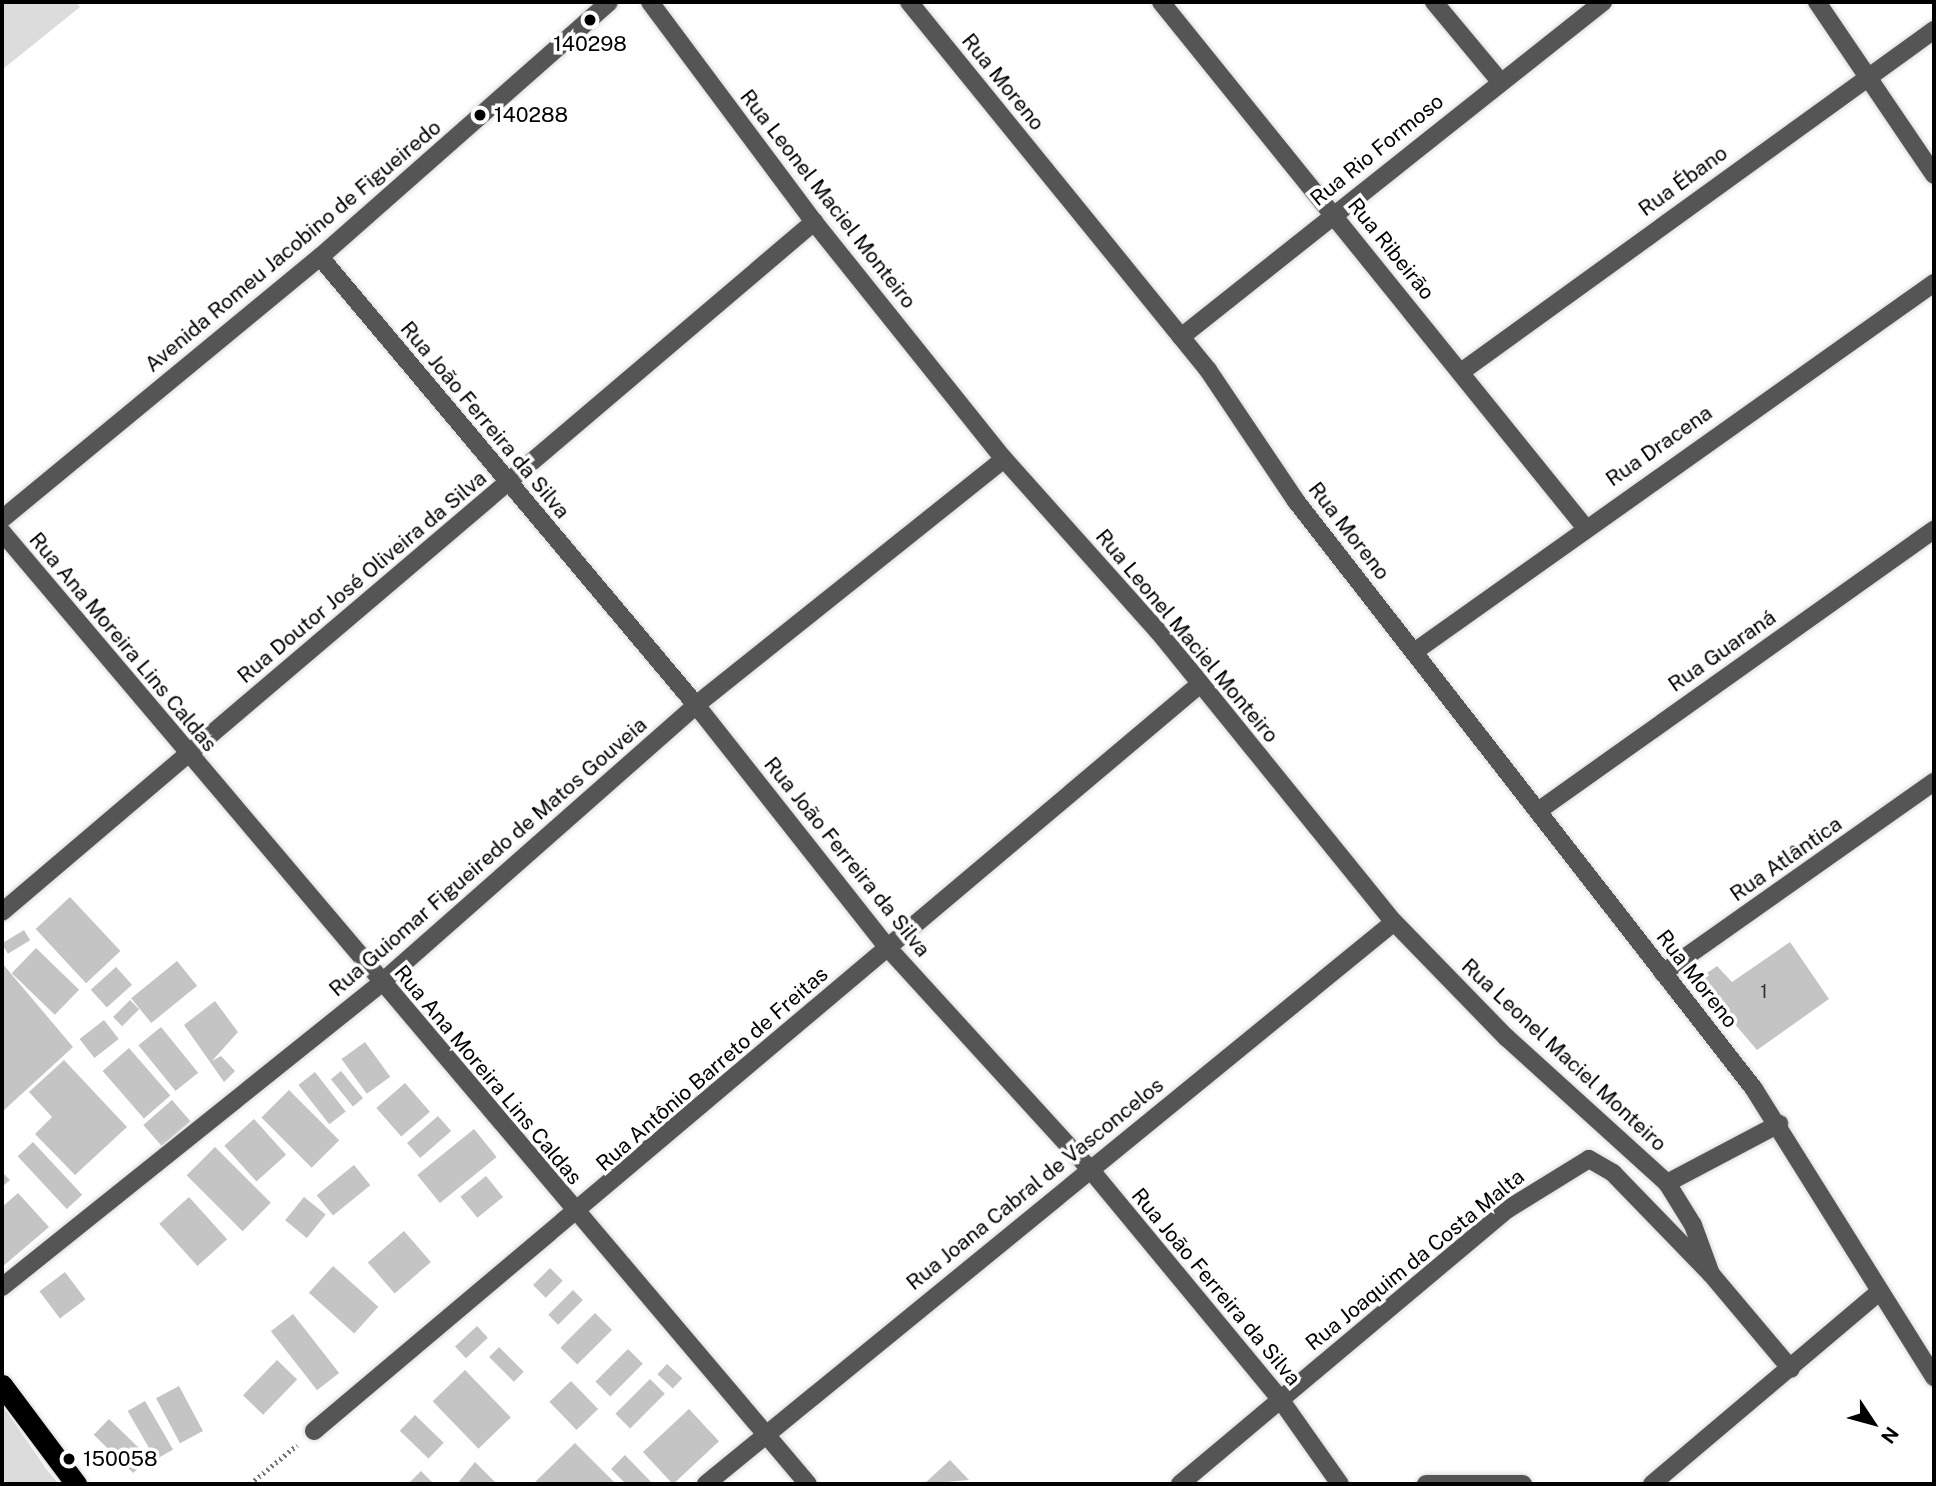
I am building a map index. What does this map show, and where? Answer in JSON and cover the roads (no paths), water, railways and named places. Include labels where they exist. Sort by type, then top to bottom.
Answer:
[{"type":"highway","points":[[2,1385],[76,1484]]},
{"type":"street","name":"Avenida Romeu Jacobino de Figueiredo","points":[[2,519],[320,257],[609,2]]},
{"type":"street","name":"Rua Leonel Maciel Monteiro","points":[[650,2],[814,222],[1004,459],[1200,684],[1394,922],[1506,1037],[1667,1183],[1693,1225],[1711,1273]]},
{"type":"street","name":"Rua Moreno","points":[[908,2],[1181,337],[1296,501],[1754,1089],[1779,1124],[1878,1293],[1934,1377]]},
{"type":"street","name":"Rua Ribeirão","points":[[1161,2],[1584,526]]},
{"type":"street","points":[[1434,2],[1499,80]]},
{"type":"street","name":"Rua Rio Formoso","points":[[1181,337],[1499,80],[1603,2]]},
{"type":"street","points":[[1816,2],[1934,175]]},
{"type":"street","name":"Rua Ébano","points":[[1461,372],[1867,75],[1934,30]]},
{"type":"street","name":"Rua Doutor José Oliveira da Silva","points":[[2,912],[187,753],[509,484],[814,222]]},
{"type":"street","name":"Rua João Ferreira da Silva","points":[[320,257],[696,705],[888,948],[1089,1168],[1280,1399],[1343,1484]]},
{"type":"street","name":"Rua Dracena","points":[[1414,652],[1584,526],[1934,283]]},
{"type":"street","name":"Rua Guiomar Figueiredo de Matos Gouveia","points":[[2,1287],[381,983],[696,705],[1004,459]]},
{"type":"street","name":"Rua Guaraná","points":[[1538,811],[1934,530]]},
{"type":"street","name":"Rua Ana Moreira Lins Caldas","points":[[2,532],[576,1215],[808,1484]]},
{"type":"street","name":"Rua Antônio Barreto de Freitas","points":[[314,1431],[576,1215],[1200,684]]},
{"type":"street","name":"Rua Atlântica","points":[[1663,973],[1934,782]]},
{"type":"street","name":"Rua Joana Cabral de Vasconcelos","points":[[706,1484],[1089,1168],[1394,922]]},
{"type":"street","points":[[1667,1183],[1779,1124]]},
{"type":"street","name":"Rua Joaquim da Costa Malta","points":[[1180,1484],[1508,1209],[1589,1160],[1613,1173],[1711,1273],[1791,1369]]},
{"type":"street","points":[[1662,1481],[1878,1293]]},
{"type":"street","points":[[1426,1484],[1523,1484]]},
{"type":"place","name":"140298","points":[[590,20]]},
{"type":"place","name":"140288","points":[[480,115]]},
{"type":"place","name":"150058","points":[[69,1459]]}]
